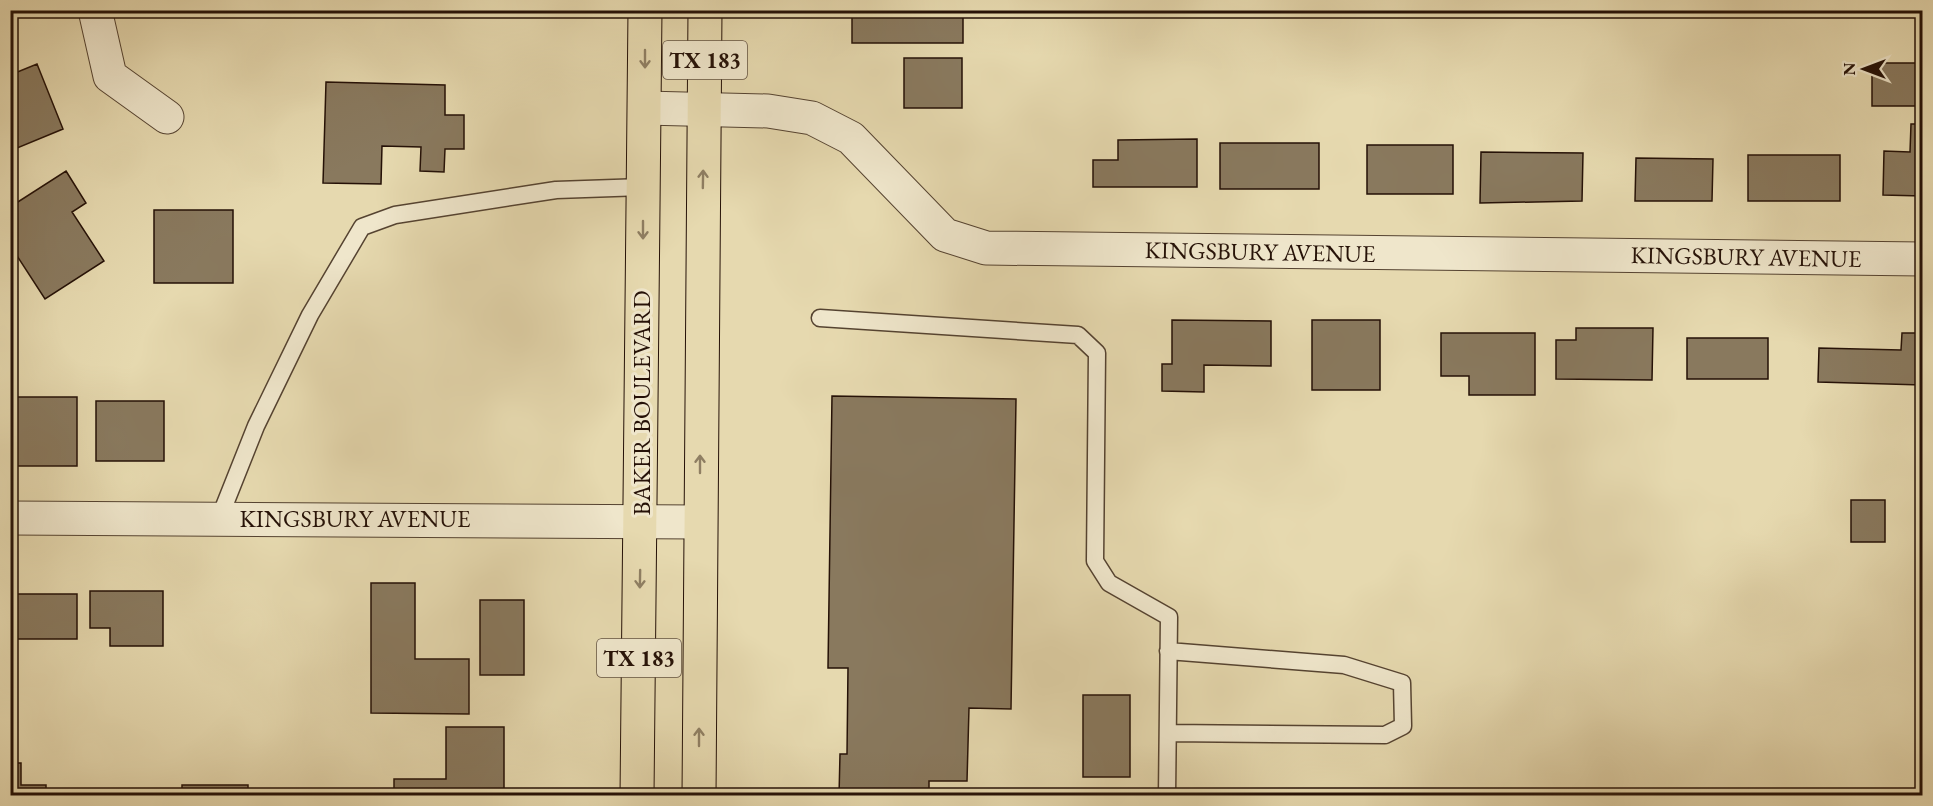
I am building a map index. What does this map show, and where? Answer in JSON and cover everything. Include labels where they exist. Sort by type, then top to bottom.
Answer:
[{"type":"main road","name":"BAKER BOULEVARD","points":[[637,795],[645,10]]},
{"type":"main road","name":"TX 183","points":[[699,795],[705,10]]},
{"type":"street","points":[[95,10],[110,76],[167,117]]},
{"type":"street","name":"KINGSBURY AVENUE","points":[[645,108],[768,111],[812,118],[851,138],[945,235],[986,248],[1923,260]]},
{"type":"street","name":"KINGSBURY AVENUE","points":[[10,518],[700,522]]},
{"type":"lane","points":[[219,519],[256,426],[310,315],[362,227],[395,215],[556,190],[643,187]]},
{"type":"lane","points":[[820,318],[1078,335],[1097,353],[1095,561],[1109,583],[1169,617],[1167,795]]},
{"type":"lane","points":[[1168,651],[1344,664],[1402,683],[1404,726],[1385,735],[1168,733]]},
{"type":"building","points":[[852,10],[963,10],[963,43],[852,43]]},
{"type":"building","points":[[904,58],[962,58],[962,108],[904,108]]},
{"type":"building","points":[[1872,63],[1916,63],[1916,106],[1872,106]]},
{"type":"building","points":[[37,64],[63,129],[10,151],[10,75]]},
{"type":"building","points":[[326,82],[445,85],[445,115],[464,115],[464,149],[445,149],[444,172],[420,171],[421,147],[382,146],[381,184],[323,183]]},
{"type":"building","points":[[1911,124],[1922,124],[1922,196],[1883,195],[1884,151],[1910,152]]},
{"type":"building","points":[[1197,139],[1197,187],[1093,187],[1093,160],[1118,160],[1118,140]]},
{"type":"building","points":[[1220,143],[1319,143],[1319,189],[1220,189]]},
{"type":"building","points":[[1367,145],[1453,145],[1453,194],[1367,194]]},
{"type":"building","points":[[1481,152],[1583,153],[1582,201],[1480,203]]},
{"type":"building","points":[[1748,155],[1840,155],[1840,201],[1748,201]]},
{"type":"building","points":[[1636,158],[1713,159],[1712,201],[1635,201]]},
{"type":"building","points":[[66,171],[86,203],[72,212],[104,261],[45,299],[10,245],[10,207]]},
{"type":"building","points":[[154,210],[233,210],[233,283],[154,283]]},
{"type":"building","points":[[1172,320],[1271,321],[1271,366],[1204,365],[1204,392],[1162,391],[1162,364],[1172,364]]},
{"type":"building","points":[[1312,320],[1380,320],[1380,390],[1312,390]]},
{"type":"building","points":[[1576,328],[1653,328],[1652,380],[1556,379],[1556,340],[1576,340]]},
{"type":"building","points":[[1441,333],[1535,333],[1535,395],[1469,395],[1469,376],[1441,376]]},
{"type":"building","points":[[1902,333],[1922,333],[1922,385],[1818,382],[1819,348],[1901,350]]},
{"type":"building","points":[[1687,338],[1768,338],[1768,379],[1687,379]]},
{"type":"building","points":[[832,396],[1016,399],[1011,709],[969,708],[967,781],[929,781],[929,796],[839,796],[840,754],[847,754],[848,668],[828,668]]},
{"type":"building","points":[[10,397],[77,397],[77,466],[10,466]]},
{"type":"building","points":[[96,401],[164,401],[164,461],[96,461]]},
{"type":"building","points":[[1851,500],[1885,500],[1885,542],[1851,542]]},
{"type":"building","points":[[371,583],[415,583],[415,659],[469,659],[469,714],[371,713]]},
{"type":"building","points":[[90,591],[163,591],[163,646],[110,646],[110,628],[90,628]]},
{"type":"building","points":[[10,594],[77,594],[77,639],[10,639]]},
{"type":"building","points":[[480,600],[524,600],[524,675],[480,675]]},
{"type":"building","points":[[1083,695],[1130,695],[1130,777],[1083,777]]},
{"type":"building","points":[[446,727],[504,727],[504,796],[394,796],[394,779],[446,779]]},
{"type":"building","points":[[10,763],[21,763],[21,785],[46,785],[46,796],[10,796]]},
{"type":"building","points":[[182,785],[248,785],[248,796],[182,796]]}]
